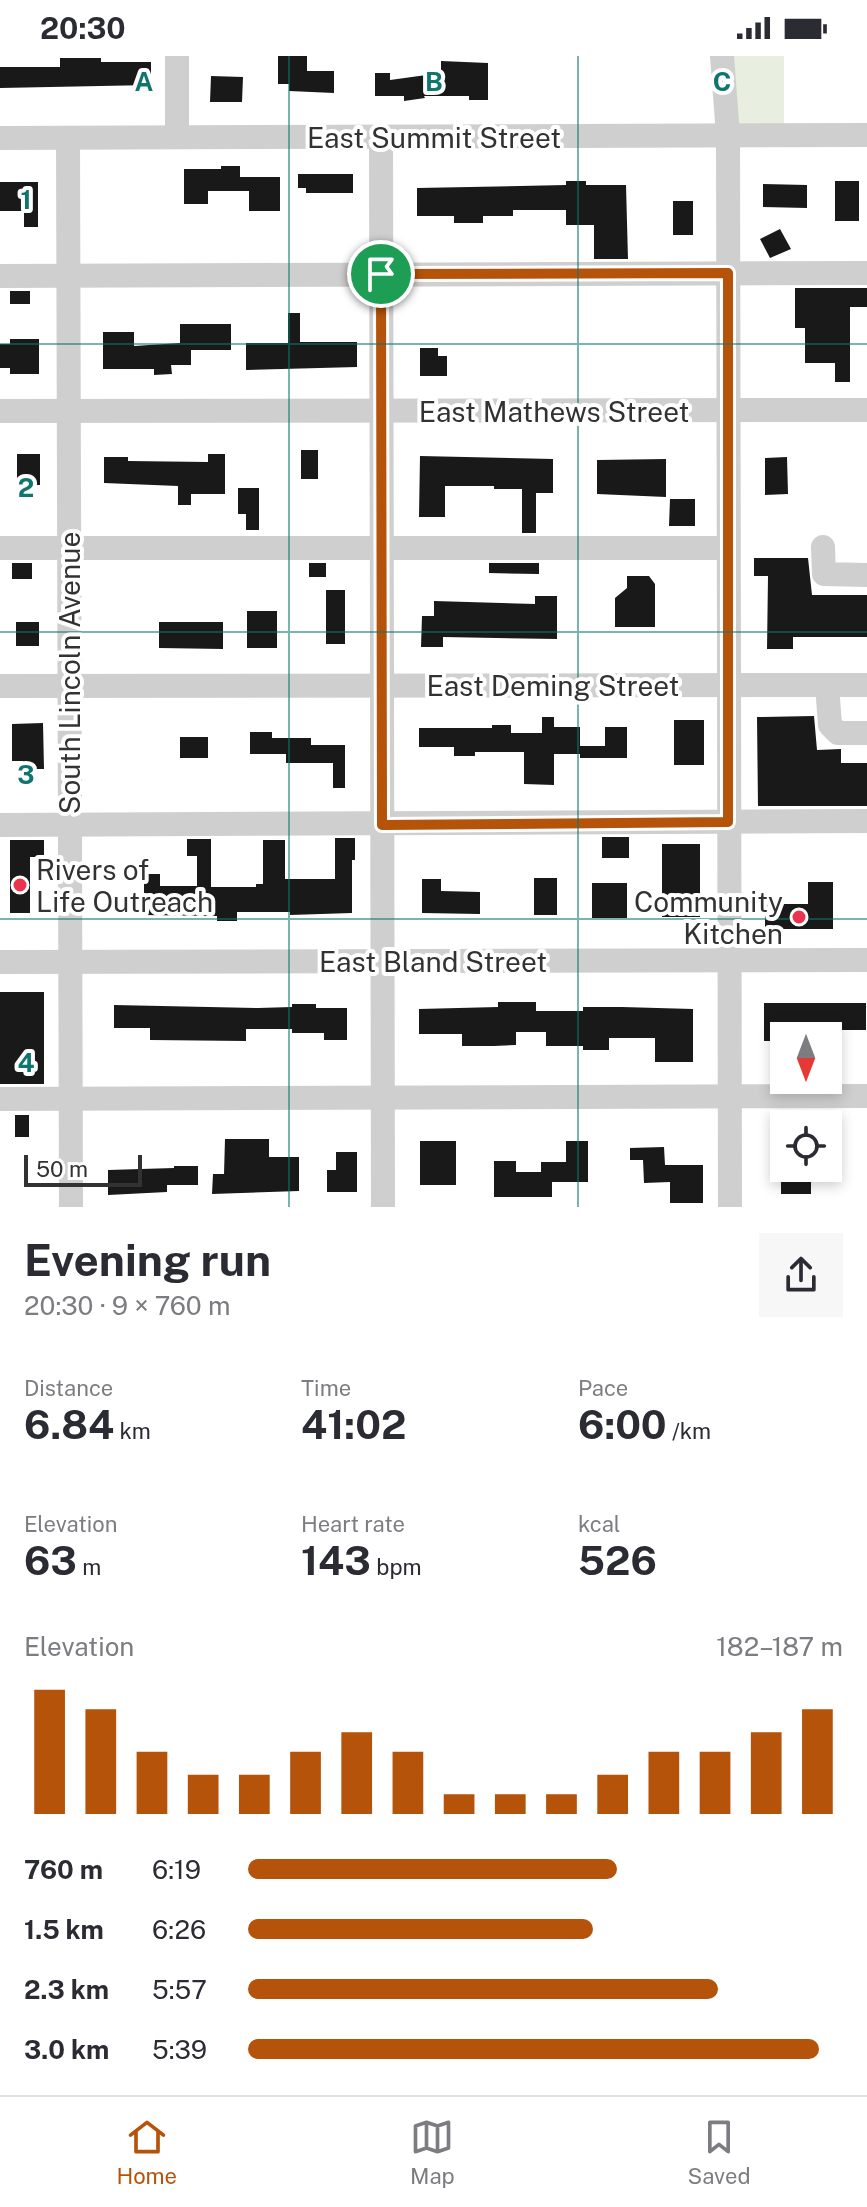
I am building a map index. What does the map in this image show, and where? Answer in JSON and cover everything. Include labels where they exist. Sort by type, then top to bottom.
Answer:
[{"type":"street","points":[[177,56],[177,137]]},
{"type":"street","points":[[722,56],[728,135],[730,1207]]},
{"type":"street","name":"East Summit Street","points":[[0,138],[867,135]]},
{"type":"street","name":"South Lincoln Avenue","points":[[68,138],[71,1207]]},
{"type":"street","points":[[381,138],[383,1207]]},
{"type":"street","points":[[0,276],[867,273]]},
{"type":"street","name":"East Mathews Street","points":[[0,411],[867,410]]},
{"type":"street","points":[[823,547],[824,574],[867,575]]},
{"type":"street","points":[[0,548],[727,548]]},
{"type":"street","points":[[827,685],[830,725],[838,733],[867,733]]},
{"type":"street","name":"East Deming Street","points":[[0,686],[867,685]]},
{"type":"street","points":[[0,825],[867,821]]},
{"type":"street","name":"East Bland Street","points":[[0,962],[867,960]]},
{"type":"street","points":[[0,1099],[867,1096]]},
{"type":"green space","points":[[722,56],[784,56],[784,135],[728,135]]},
{"type":"building","points":[[278,56],[307,56],[307,71],[334,71],[334,93],[289,91],[289,84],[278,84]]},
{"type":"building","points":[[60,58],[151,62],[151,85],[0,88],[0,67],[60,67]]},
{"type":"building","points":[[441,61],[488,63],[488,100],[469,100],[469,96],[424,96],[404,101],[404,96],[375,96],[375,73],[390,73],[390,80],[441,73]]},
{"type":"building","points":[[211,76],[243,77],[242,102],[210,102]]},
{"type":"building","points":[[221,166],[240,166],[240,177],[280,177],[280,211],[249,211],[249,191],[208,191],[208,204],[184,204],[184,169],[221,169]]},
{"type":"building","points":[[298,174],[353,174],[353,193],[306,193],[306,188],[298,188]]},
{"type":"building","points":[[566,181],[586,181],[586,185],[626,185],[628,259],[594,259],[594,225],[566,225],[566,210],[513,210],[513,216],[483,216],[483,223],[454,223],[454,216],[417,216],[417,188],[566,185]]},
{"type":"building","points":[[835,181],[859,181],[859,221],[835,221]]},
{"type":"building","points":[[0,182],[38,182],[38,227],[24,227],[24,211],[0,211]]},
{"type":"building","points":[[763,184],[807,185],[807,208],[763,207]]},
{"type":"building","points":[[673,201],[693,201],[693,235],[673,235]]},
{"type":"building","points":[[780,229],[791,249],[770,258],[760,239]]},
{"type":"building","points":[[795,288],[867,288],[867,307],[850,307],[850,382],[835,382],[835,363],[805,363],[805,328],[795,328]]},
{"type":"building","points":[[10,291],[30,291],[30,304],[10,304]]},
{"type":"building","points":[[288,313],[300,313],[300,342],[357,342],[357,367],[246,370],[246,343],[288,343]]},
{"type":"building","points":[[180,324],[231,324],[231,350],[191,350],[191,365],[171,365],[172,374],[154,375],[154,369],[103,369],[103,332],[134,332],[134,346],[180,343]]},
{"type":"building","points":[[10,339],[39,339],[39,374],[10,374],[10,368],[0,368],[0,344],[10,344]]},
{"type":"building","points":[[420,348],[438,348],[438,356],[447,356],[447,376],[420,376]]},
{"type":"building","points":[[301,450],[318,450],[318,479],[301,479]]},
{"type":"building","points":[[17,454],[40,454],[40,485],[17,485]]},
{"type":"building","points":[[208,454],[225,454],[225,494],[191,494],[191,505],[178,505],[178,486],[104,483],[104,457],[128,457],[128,461],[208,462]]},
{"type":"building","points":[[420,456],[553,459],[553,493],[536,493],[536,533],[522,533],[522,489],[445,486],[445,517],[419,517]]},
{"type":"building","points":[[787,457],[788,494],[765,495],[765,458]]},
{"type":"building","points":[[666,459],[666,497],[597,494],[597,460]]},
{"type":"building","points":[[238,488],[259,488],[259,530],[246,530],[246,514],[238,514]]},
{"type":"building","points":[[670,499],[695,499],[695,526],[669,526]]},
{"type":"building","points":[[754,558],[808,558],[812,595],[867,595],[867,637],[793,637],[793,649],[767,649],[768,576],[754,576]]},
{"type":"building","points":[[12,563],[32,563],[32,579],[12,579]]},
{"type":"building","points":[[309,563],[326,563],[326,577],[309,577]]},
{"type":"building","points":[[489,563],[539,563],[539,574],[489,573]]},
{"type":"building","points":[[627,576],[649,576],[655,584],[655,627],[615,627],[615,598],[627,588]]},
{"type":"building","points":[[326,590],[345,590],[345,644],[326,644]]},
{"type":"building","points":[[535,596],[557,596],[557,639],[443,637],[443,647],[421,647],[422,616],[434,616],[434,601],[535,604]]},
{"type":"building","points":[[247,611],[277,611],[277,648],[247,648]]},
{"type":"building","points":[[16,622],[39,622],[39,646],[16,646]]},
{"type":"building","points":[[159,622],[223,622],[223,649],[159,648]]},
{"type":"building","points":[[814,716],[817,750],[841,749],[841,763],[867,763],[867,806],[758,806],[757,717]]},
{"type":"building","points":[[542,717],[554,717],[554,727],[580,727],[580,746],[605,746],[605,727],[627,727],[627,758],[580,758],[580,754],[554,754],[554,785],[524,784],[524,752],[475,752],[475,756],[454,756],[454,747],[419,747],[419,728],[511,725],[511,733],[542,733]]},
{"type":"building","points":[[674,720],[704,720],[704,765],[674,765]]},
{"type":"building","points":[[43,723],[44,769],[23,769],[23,761],[12,761],[12,724]]},
{"type":"building","points":[[250,732],[272,732],[272,738],[311,738],[311,745],[345,745],[345,788],[333,788],[333,763],[286,763],[286,754],[250,754]]},
{"type":"building","points":[[180,737],[208,737],[208,758],[180,758]]},
{"type":"building","points":[[602,837],[629,837],[629,858],[602,858]]},
{"type":"building","points":[[335,838],[355,838],[352,913],[290,915],[290,912],[237,912],[237,921],[217,921],[217,916],[144,915],[144,874],[160,874],[160,886],[197,886],[197,856],[187,856],[187,839],[211,839],[211,887],[256,887],[256,884],[263,884],[263,840],[285,840],[285,879],[335,879]]},
{"type":"building","name":"Rivers of Life Outreach","points":[[10,840],[44,840],[44,857],[30,857],[30,913],[10,913]]},
{"type":"building","points":[[662,844],[700,844],[700,917],[662,917]]},
{"type":"building","points":[[534,878],[557,878],[557,915],[534,915]]},
{"type":"building","points":[[422,879],[441,879],[441,891],[480,892],[480,914],[422,913]]},
{"type":"building","name":"Community Kitchen","points":[[808,882],[833,882],[833,929],[765,929],[765,904],[808,904]]},
{"type":"building","points":[[592,883],[627,883],[627,918],[592,918]]},
{"type":"building","points":[[0,992],[44,992],[44,1084],[0,1084]]},
{"type":"building","points":[[498,1002],[536,1002],[536,1011],[583,1011],[583,1007],[693,1009],[693,1062],[655,1062],[655,1038],[609,1038],[609,1050],[583,1050],[583,1046],[546,1046],[546,1032],[516,1032],[516,1045],[494,1046],[462,1046],[462,1034],[419,1034],[419,1009],[498,1007]]},
{"type":"building","points":[[764,1003],[866,1003],[866,1030],[842,1030],[842,1022],[770,1022],[770,1041],[764,1041]]},
{"type":"building","points":[[292,1004],[347,1008],[347,1040],[324,1040],[324,1033],[292,1033],[292,1029],[246,1029],[246,1041],[150,1040],[150,1028],[114,1028],[114,1005],[258,1008],[292,1007]]},
{"type":"building","points":[[15,1115],[29,1115],[29,1137],[15,1137]]},
{"type":"building","points":[[225,1139],[269,1139],[269,1157],[299,1157],[299,1191],[212,1194],[213,1174],[224,1174]]},
{"type":"building","points":[[420,1141],[456,1141],[456,1185],[420,1185]]},
{"type":"building","points":[[566,1141],[588,1141],[588,1182],[552,1182],[552,1197],[494,1197],[494,1161],[516,1161],[516,1172],[541,1172],[541,1162],[566,1162]]},
{"type":"building","points":[[664,1147],[665,1165],[703,1165],[703,1203],[670,1203],[670,1182],[644,1183],[643,1160],[630,1160],[630,1148]]},
{"type":"building","points":[[336,1152],[357,1152],[357,1192],[327,1192],[327,1170],[336,1170]]},
{"type":"building","points":[[198,1166],[198,1185],[167,1185],[167,1192],[108,1195],[108,1170]]},
{"type":"building","points":[[781,1182],[811,1182],[811,1194],[781,1194]]},
{"type":"place","name":"Rivers of Life Outreach","points":[[20,885]]},
{"type":"place","name":"Community Kitchen","points":[[799,917]]},
{"type":"route","points":[[728,273],[728,822],[382,825],[381,274],[728,273]]}]
